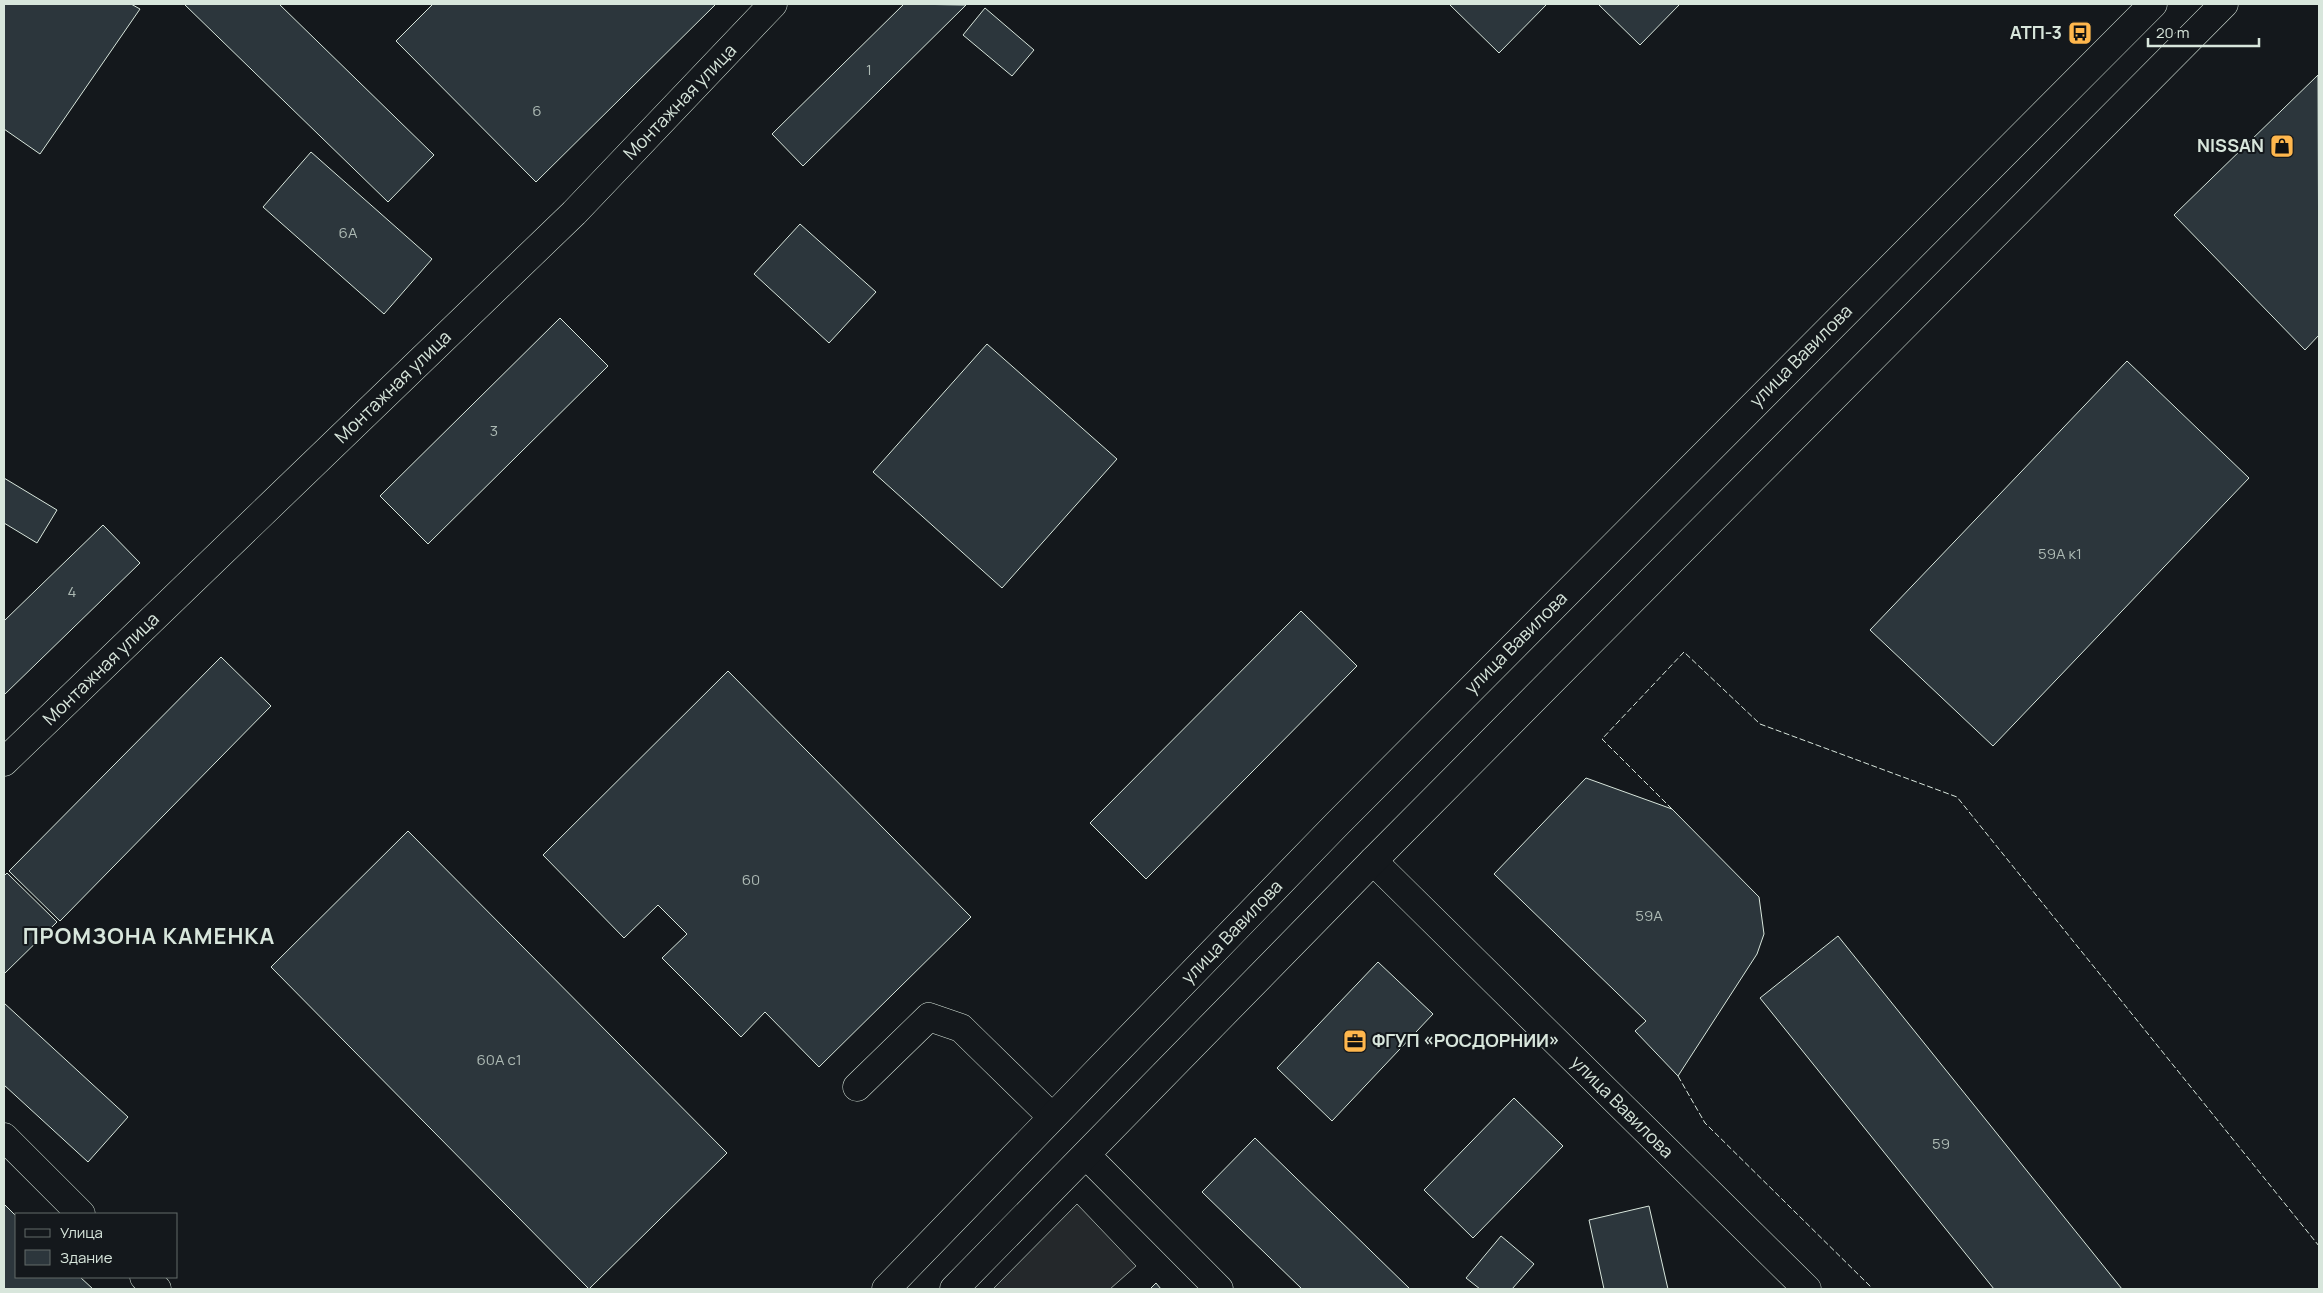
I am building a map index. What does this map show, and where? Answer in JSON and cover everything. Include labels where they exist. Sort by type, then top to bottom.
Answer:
[{"type":"main road","name":"Монтажная улица","points":[[4,762],[574,213],[773,4]]},
{"type":"main road","name":"улица Вавилова","points":[[886,1289],[1337,824],[2153,4]]},
{"type":"main road","points":[[954,1289],[1373,861],[2224,4]]},
{"type":"main road","name":"улица Вавилова","points":[[1373,861],[1807,1289]]},
{"type":"main road","points":[[857,1087],[929,1017],[961,1028],[1052,1117]]},
{"type":"main road","points":[[4,1137],[80,1213]]},
{"type":"main road","points":[[1086,1155],[1219,1289]]},
{"type":"main road","points":[[145,1278],[157,1289]]},
{"type":"shaded area","points":[[1077,1204],[1136,1266],[1110,1289],[993,1289]]},
{"type":"building","points":[[4,4],[131,4],[140,9],[40,154],[4,129]]},
{"type":"building","points":[[184,4],[279,4],[434,155],[388,202]]},
{"type":"building","points":[[433,4],[716,4],[536,182],[396,41]]},
{"type":"building","points":[[904,4],[966,5],[803,166],[772,134]]},
{"type":"building","points":[[1449,4],[1547,4],[1499,53]]},
{"type":"building","points":[[1598,4],[1680,4],[1640,45]]},
{"type":"building","points":[[985,8],[1034,50],[1012,76],[963,35]]},
{"type":"building","name":"NISSAN","points":[[2318,75],[2319,335],[2305,350],[2174,215]]},
{"type":"building","points":[[311,152],[432,259],[384,314],[263,207]]},
{"type":"building","points":[[800,224],[876,292],[829,343],[754,274]]},
{"type":"building","points":[[560,318],[608,366],[428,544],[380,496]]},
{"type":"building","points":[[987,344],[1117,459],[1002,588],[873,472]]},
{"type":"building","points":[[2127,361],[2249,478],[1993,746],[1870,630]]},
{"type":"building","points":[[4,478],[57,510],[37,543],[4,523]]},
{"type":"building","points":[[103,525],[140,563],[4,695],[4,621]]},
{"type":"building","points":[[1301,611],[1357,666],[1146,879],[1090,823]]},
{"type":"building","points":[[221,657],[271,706],[60,921],[9,871]]},
{"type":"building","points":[[728,671],[971,917],[819,1067],[765,1012],[741,1037],[662,958],[687,934],[658,905],[624,938],[543,855]]},
{"type":"building","points":[[1586,778],[1672,809],[1759,897],[1764,934],[1757,954],[1678,1076],[1635,1031],[1646,1021],[1494,874]]},
{"type":"building","points":[[408,831],[727,1153],[589,1289],[271,967]]},
{"type":"building","points":[[7,873],[57,922],[4,974],[4,876]]},
{"type":"building","points":[[1838,936],[2122,1289],[1994,1289],[1760,998]]},
{"type":"building","name":"ФГУП «РОСДОРНИИ»","points":[[1378,962],[1433,1014],[1332,1121],[1277,1068]]},
{"type":"building","points":[[4,1003],[128,1117],[88,1162],[4,1085]]},
{"type":"building","points":[[1514,1098],[1563,1146],[1473,1238],[1424,1190]]},
{"type":"building","points":[[1255,1138],[1410,1289],[1302,1289],[1202,1192]]},
{"type":"building","points":[[4,1204],[15,1215],[15,1278],[81,1278],[93,1289],[4,1289]]},
{"type":"building","points":[[1649,1206],[1668,1289],[1604,1289],[1589,1220]]},
{"type":"building","points":[[1501,1236],[1534,1264],[1512,1289],[1480,1289],[1466,1278]]},
{"type":"building","points":[[1156,1283],[1161,1289],[1150,1289]]},
{"type":"fence","points":[[1672,809],[1602,739],[1684,652],[1760,724],[1957,797],[2319,1246]]},
{"type":"fence","points":[[1678,1076],[1705,1123],[1873,1289]]},
{"type":"place","name":"АТП-3","points":[[2080,33]]},
{"type":"place","name":"NISSAN","points":[[2282,146]]},
{"type":"place","name":"ФГУП «РОСДОРНИИ»","points":[[1355,1041]]},
{"type":"district","name":"ПРОМЗОНА КАМЕНКА","points":[[149,936]]}]
